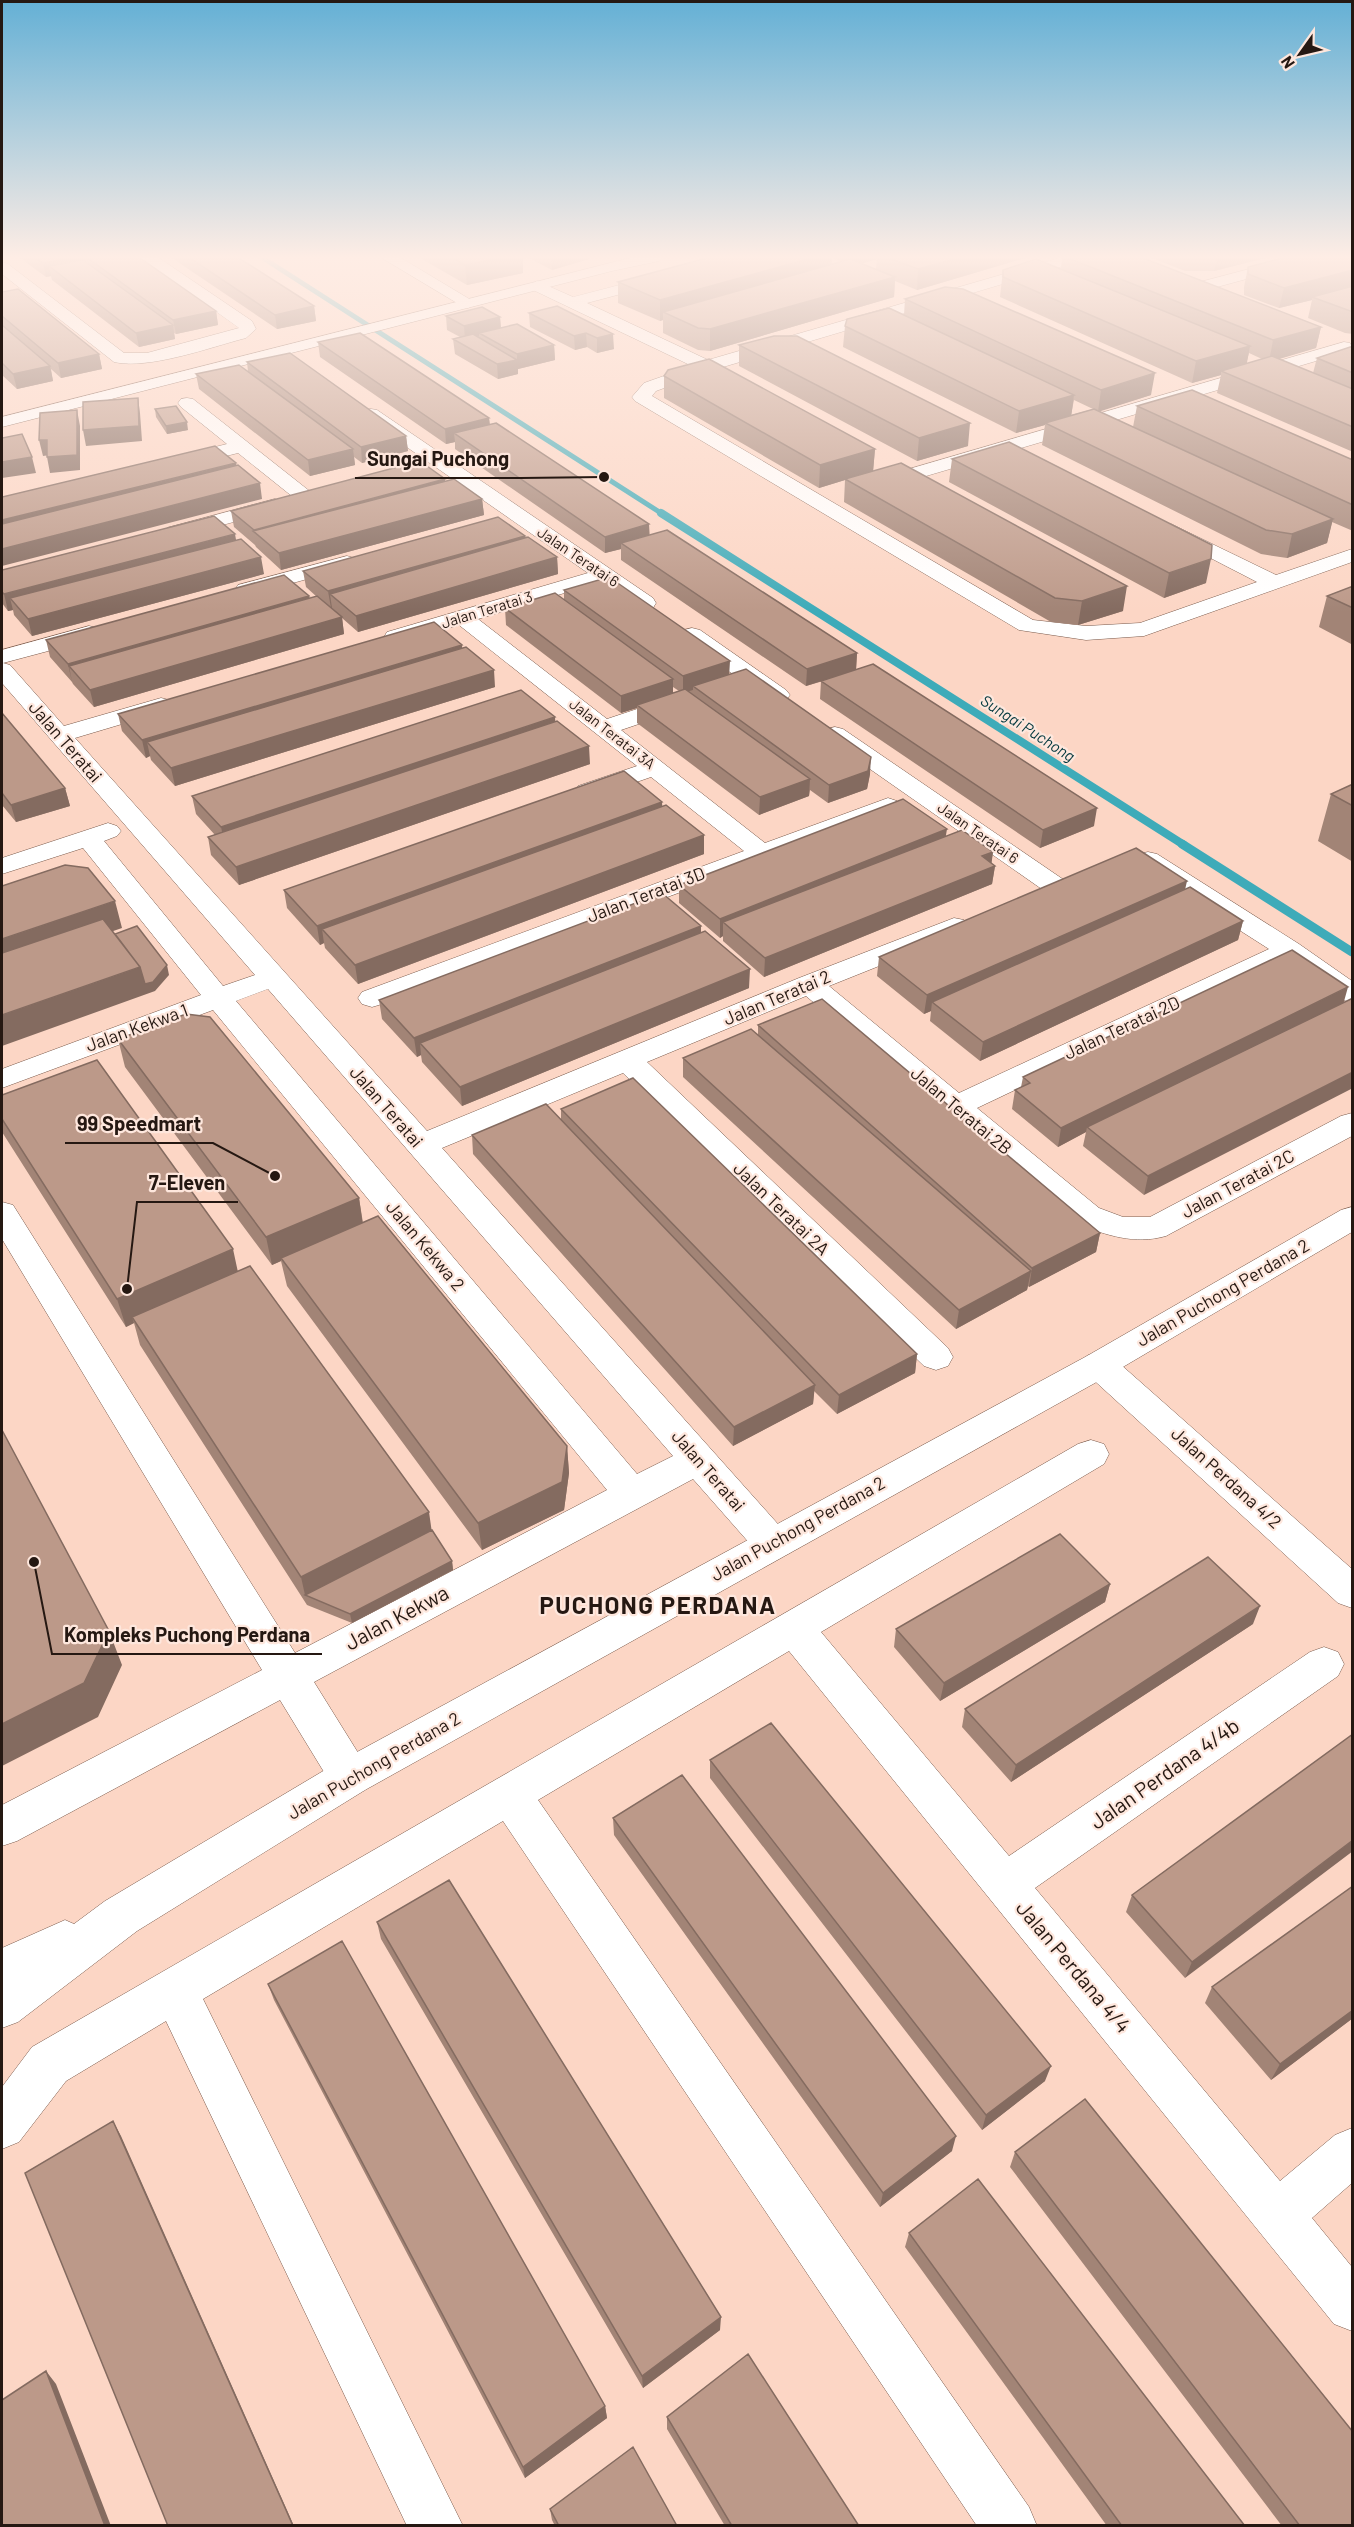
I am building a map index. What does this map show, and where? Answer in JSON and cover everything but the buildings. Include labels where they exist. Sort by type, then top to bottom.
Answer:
[{"type":"street","points":[[2,422],[177,376]]},
{"type":"street","points":[[680,376],[650,387],[641,396],[1027,625],[1064,632],[1112,635],[1144,629],[1353,555]]},
{"type":"street","points":[[860,489],[1247,376]]},
{"type":"street","points":[[1160,385],[1203,404]]},
{"type":"street","points":[[187,403],[305,497]]},
{"type":"street","name":"Jalan Teratai 6","points":[[356,404],[660,613]]},
{"type":"street","points":[[985,435],[1026,457]]},
{"type":"street","points":[[161,466],[241,446]]},
{"type":"street","points":[[417,468],[440,463]]},
{"type":"street","points":[[150,538],[328,492]]},
{"type":"street","points":[[819,501],[839,495]]},
{"type":"street","points":[[494,522],[517,515]]},
{"type":"street","points":[[1150,519],[1274,582]]},
{"type":"street","points":[[231,594],[368,556]]},
{"type":"street","name":"Jalan Teratai 3","points":[[373,644],[604,575]]},
{"type":"street","name":"Jalan Teratai 3A","points":[[462,617],[541,691],[603,728],[761,852]]},
{"type":"street","points":[[679,626],[743,681],[799,709]]},
{"type":"street","points":[[2,657],[105,629]]},
{"type":"street","name":"Jalan Teratai","points":[[2,670],[772,1544]]},
{"type":"street","points":[[603,728],[700,696]]},
{"type":"street","points":[[59,735],[182,699]]},
{"type":"street","name":"Jalan Teratai 6","points":[[818,722],[921,794],[1065,882],[1023,899]]},
{"type":"street","points":[[564,799],[655,768]]},
{"type":"street","name":"Jalan Teratai 3D","points":[[372,998],[921,794]]},
{"type":"street","points":[[2,866],[135,822]]},
{"type":"street","name":"Jalan Kekwa 2","points":[[88,838],[101,870],[218,998],[631,1493]]},
{"type":"street","points":[[1131,858],[1147,860],[1289,950],[1353,994]]},
{"type":"street","name":"Jalan Teratai 2","points":[[420,1146],[809,984],[980,916]]},
{"type":"street","name":"Jalan Teratai 2D","points":[[956,1106],[1289,950]]},
{"type":"street","name":"Jalan Kekwa 1","points":[[2,1079],[272,978]]},
{"type":"street","name":"Jalan Teratai 2B","points":[[809,984],[1088,1216],[1120,1228]]},
{"type":"street","name":"Jalan Teratai 2A","points":[[627,1060],[936,1357]]},
{"type":"street","name":"Jalan Teratai 2C","points":[[1120,1228],[1155,1228],[1353,1123]]},
{"type":"street","points":[[2,1212],[350,1777]]},
{"type":"street","name":"Jalan Puchong Perdana 2","points":[[2,2006],[121,1916],[350,1777],[1099,1365],[1353,1218]]},
{"type":"street","name":"Jalan Perdana 4/2","points":[[1099,1365],[1353,1592]]},
{"type":"street","points":[[2,2125],[49,2064],[1091,1454]]},
{"type":"street","name":"Jalan Kekwa","points":[[2,1827],[631,1493],[698,1460]]},
{"type":"street","name":"Jalan Perdana 4/4","points":[[794,1628],[1353,2306]]},
{"type":"street","name":"Jalan Perdana 4/4b","points":[[1005,1884],[1324,1665]]},
{"type":"street","points":[[510,1795],[1010,2526]]},
{"type":"street","name":"Jalan Puchong Perdana 2","points":[[2,1970],[121,1916]]},
{"type":"street","points":[[175,1990],[436,2526]]},
{"type":"street","points":[[1278,2215],[1353,2152]]},
{"type":"waterway","name":"Sungai Puchong","points":[[447,376],[664,515]]},
{"type":"waterway","name":"Sungai Puchong","points":[[661,513],[1184,845]]},
{"type":"waterway","name":"Sungai Puchong","points":[[1182,844],[1352,952]]},
{"type":"place","name":"Sungai Puchong","points":[[604,477]]},
{"type":"place","name":"99 Speedmart","points":[[275,1176]]},
{"type":"place","name":"7-Eleven","points":[[127,1289]]},
{"type":"place","name":"Kompleks Puchong Perdana","points":[[34,1562]]},
{"type":"district","name":"PUCHONG PERDANA","points":[[658,1606]]}]
